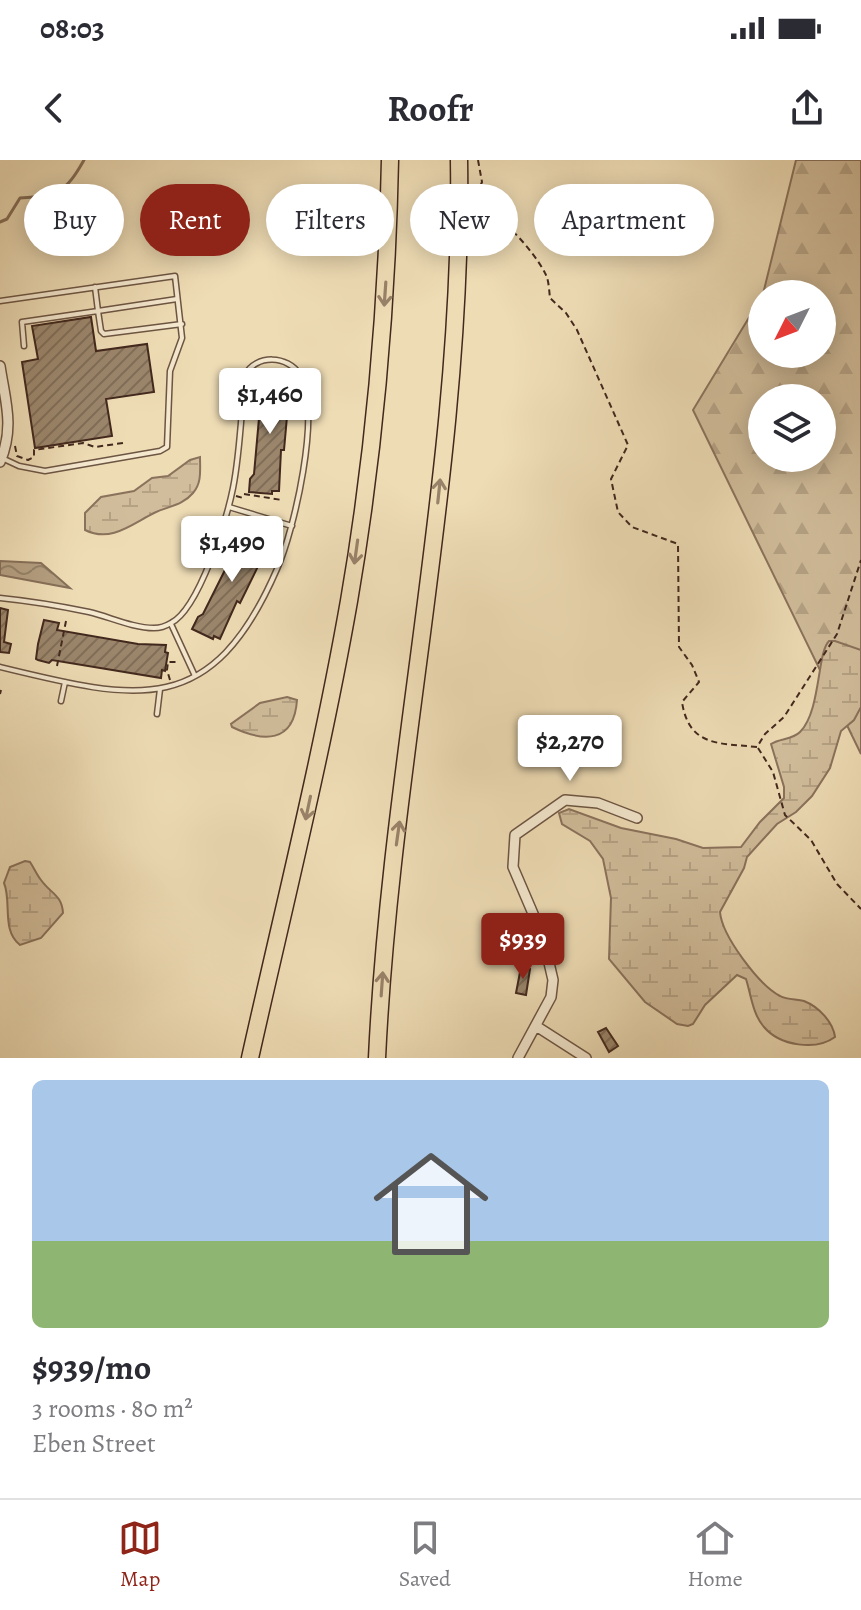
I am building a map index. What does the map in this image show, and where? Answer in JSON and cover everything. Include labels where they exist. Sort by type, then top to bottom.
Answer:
[{"type":"highway","points":[[250,1058],[306,817],[350,598],[375,412],[388,241],[390,160]]},
{"type":"highway","points":[[377,1058],[387,910],[447,413],[459,247],[459,160]]},
{"type":"street","points":[[0,366],[10,416],[8,439],[1,460]]},
{"type":"street","points":[[518,1058],[551,997],[552,970],[543,937],[513,867],[515,835],[565,800],[598,803],[637,818]]},
{"type":"street","points":[[536,1026],[586,1058]]},
{"type":"lane","points":[[0,301],[175,276],[182,324],[182,338],[170,371],[167,447],[160,451],[45,471],[1,460]]},
{"type":"lane","points":[[95,287],[104,334],[182,324]]},
{"type":"lane","points":[[24,346],[22,322],[177,299]]},
{"type":"lane","points":[[0,598],[90,613],[148,627],[158,628],[179,618],[214,552],[228,507],[240,438],[243,378],[260,361],[282,360],[300,374],[307,420],[301,489],[292,526],[279,566],[246,631],[224,657],[195,676],[160,689],[132,691],[65,682],[0,667]]},
{"type":"lane","points":[[228,507],[292,526]]},
{"type":"lane","points":[[171,623],[195,676]]},
{"type":"lane","points":[[61,701],[65,682]]},
{"type":"lane","points":[[157,714],[160,689]]},
{"type":"path","points":[[478,160],[482,182],[476,196],[478,204],[489,209],[533,254],[547,276],[550,298],[566,313],[577,330],[628,445],[611,479],[618,512],[632,527],[678,544],[679,647],[699,682],[682,702],[685,719],[694,734],[712,743],[757,747]]},
{"type":"path","points":[[12,443],[15,444],[17,456],[28,460],[34,457],[34,450],[83,443],[95,447],[123,443]]},
{"type":"path","points":[[235,496],[282,500]]},
{"type":"path","points":[[757,747],[765,734],[784,717],[837,634],[861,560]]},
{"type":"path","points":[[57,666],[66,621]]},
{"type":"path","points":[[171,681],[168,662],[176,662]]},
{"type":"path","points":[[0,694],[1,690]]},
{"type":"path","points":[[757,747],[773,772],[785,815],[811,840],[837,884],[861,909]]},
{"type":"green space","points":[[796,160],[861,160],[861,754],[693,410],[748,319],[748,368],[836,368],[836,280],[766,280]]},
{"type":"green space","points":[[200,457],[198,485],[184,501],[112,533],[85,530],[85,513],[101,497],[134,491],[152,478],[168,476],[190,460]]},
{"type":"green space","points":[[829,641],[861,650],[861,707],[854,720],[841,731],[830,768],[812,796],[796,812],[777,824],[747,857],[720,912],[734,946],[762,982],[780,996],[804,1001],[815,1007],[828,1021],[835,1037],[808,1045],[779,1039],[757,1017],[746,979],[737,975],[705,1005],[693,1024],[677,1024],[645,1002],[609,959],[611,898],[603,859],[590,841],[562,824],[559,813],[569,809],[621,828],[703,848],[741,847],[784,798],[784,787],[771,744],[797,735],[807,723],[822,657]]},
{"type":"green space","points":[[287,697],[297,700],[295,714],[283,732],[265,737],[232,727],[231,724],[260,703]]},
{"type":"green space","points":[[30,862],[58,898],[63,913],[41,938],[20,945],[11,932],[4,883],[10,867]]},
{"type":"water","points":[[0,561],[41,563],[70,588],[0,575]]},
{"type":"building","points":[[91,317],[96,351],[147,344],[154,392],[106,399],[112,436],[35,448],[22,362],[38,359],[32,326]]},
{"type":"building","points":[[262,378],[290,383],[279,491],[272,491],[272,494],[249,492],[250,479],[254,474],[261,396],[258,391]]},
{"type":"building","points":[[242,528],[270,542],[220,639],[214,636],[213,639],[192,629],[203,614],[238,544],[237,538]]},
{"type":"building","points":[[0,608],[8,610],[4,642],[11,644],[9,653],[0,652]]},
{"type":"building","points":[[44,620],[59,623],[57,630],[138,644],[166,645],[165,671],[162,670],[161,678],[38,660]]},
{"type":"building","points":[[521,967],[530,969],[526,995],[516,993]]},
{"type":"building","points":[[606,1028],[618,1046],[609,1052],[598,1032]]},
{"type":"waterway","points":[[0,222],[7,219],[20,198],[52,194],[66,186],[84,160]]}]
